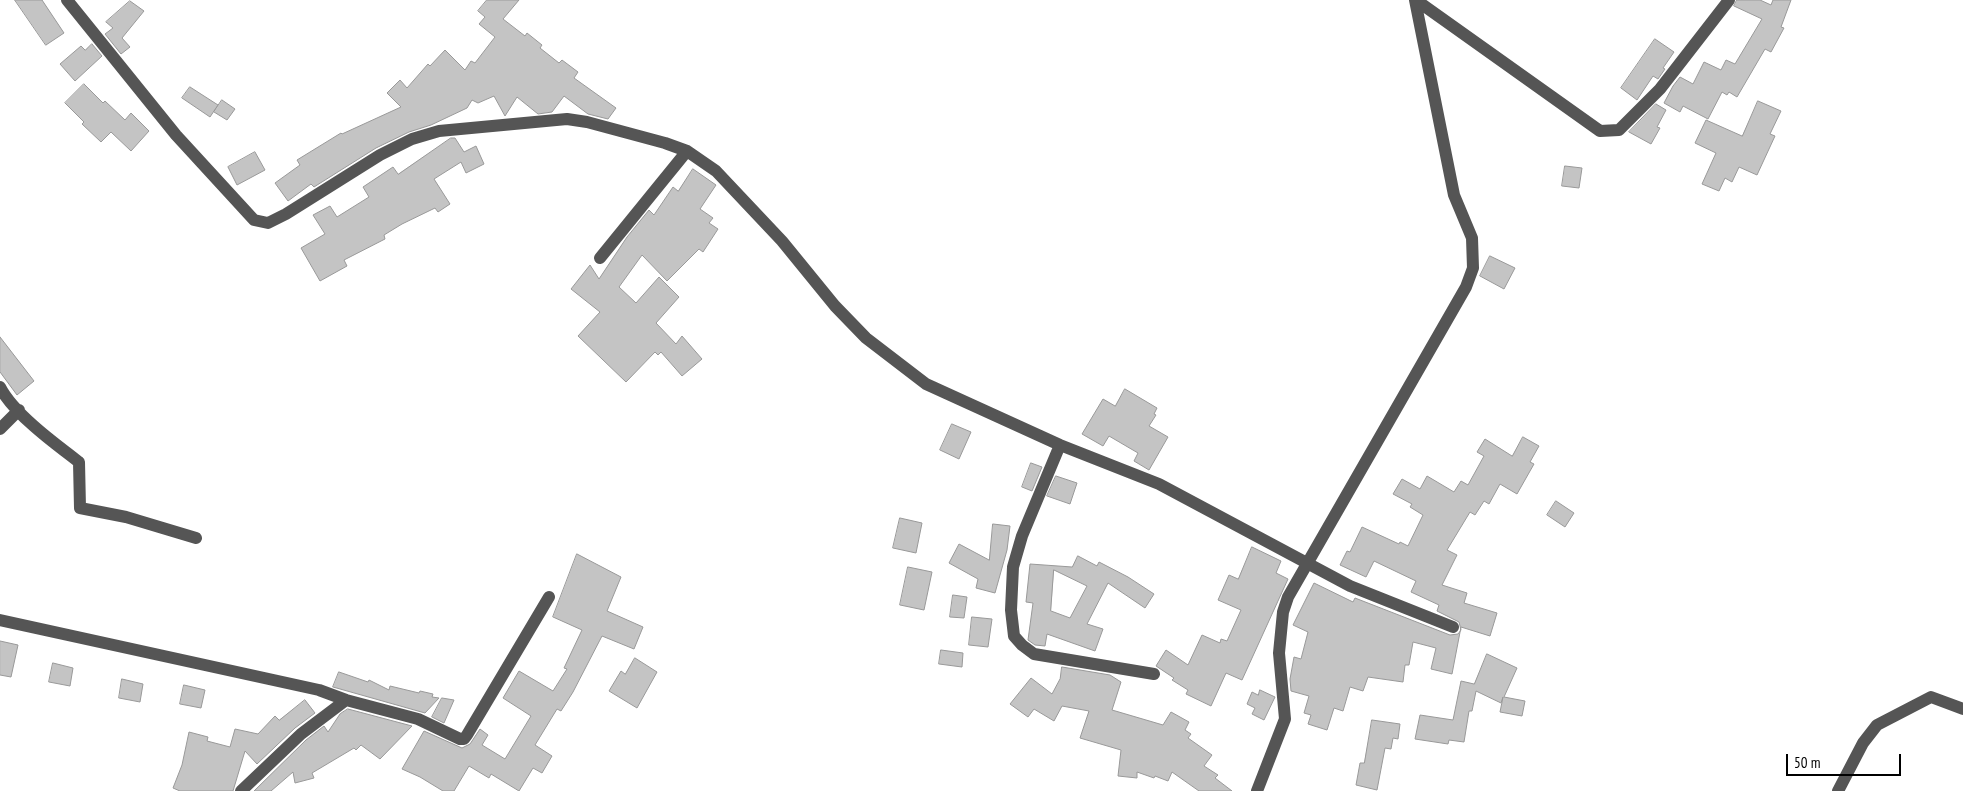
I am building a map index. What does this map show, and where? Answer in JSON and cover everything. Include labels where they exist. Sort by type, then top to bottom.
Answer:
[{"type":"street","points":[[67,0],[176,135],[250,216],[264,223],[286,214],[380,155],[412,138],[439,131],[567,119],[587,122],[665,143],[687,151],[716,171],[782,241],[835,306],[866,338],[896,363],[926,384],[1060,445],[1159,484],[1350,586],[1452,627]]},
{"type":"street","points":[[1415,0],[1600,131],[1609,132],[1619,130],[1660,88],[1729,0]]},
{"type":"street","points":[[1257,791],[1285,718],[1279,653],[1283,612],[1288,597],[1466,287],[1473,268],[1472,238],[1454,195],[1415,0]]},
{"type":"street","points":[[600,258],[687,151]]},
{"type":"street","points":[[0,388],[6,398],[52,442],[79,462],[80,508],[126,517],[196,538]]},
{"type":"street","points":[[0,429],[19,410]]},
{"type":"street","points":[[1060,445],[1022,536],[1013,567],[1011,610],[1014,636],[1034,654],[1154,674]]},
{"type":"street","points":[[0,620],[319,690],[346,700],[418,720],[460,739],[464,739],[549,598]]},
{"type":"street","points":[[1838,791],[1863,743],[1877,725],[1931,697],[1963,709]]},
{"type":"street","points":[[241,791],[301,734],[346,700]]},
{"type":"building","points":[[15,0],[42,0],[64,33],[46,45]]},
{"type":"building","points":[[487,0],[519,0],[503,19],[525,36],[527,33],[542,45],[540,48],[559,63],[562,60],[578,72],[574,78],[616,108],[608,119],[588,114],[564,96],[552,112],[538,114],[517,97],[505,116],[494,96],[478,103],[472,100],[467,108],[376,148],[314,187],[311,184],[288,201],[275,183],[300,165],[297,160],[341,133],[401,107],[387,93],[400,80],[407,88],[428,64],[430,66],[445,50],[465,70],[471,61],[475,63],[495,37],[479,24],[485,17],[478,11]]},
{"type":"building","points":[[1737,0],[1760,0],[1771,5],[1773,0],[1791,0],[1781,27],[1784,28],[1771,52],[1765,49],[1737,97],[1729,92],[1727,95],[1722,92],[1708,119],[1683,106],[1680,112],[1664,103],[1680,77],[1693,84],[1704,62],[1721,70],[1726,60],[1735,64],[1762,19],[1734,6]]},
{"type":"building","points":[[130,1],[144,11],[122,38],[130,47],[121,54],[105,34],[113,28],[106,22]]},
{"type":"building","points":[[1655,39],[1674,52],[1658,79],[1653,76],[1637,100],[1621,88]]},
{"type":"building","points":[[92,44],[102,56],[75,81],[60,64],[81,46],[85,50]]},
{"type":"building","points":[[84,84],[103,103],[105,101],[125,120],[131,113],[149,131],[131,151],[111,132],[101,142],[82,124],[84,122],[65,103]]},
{"type":"building","points":[[190,87],[218,105],[210,117],[182,98]]},
{"type":"building","points":[[222,100],[235,109],[227,120],[214,112]]},
{"type":"building","points":[[1758,101],[1781,111],[1770,134],[1775,136],[1757,175],[1739,167],[1732,182],[1725,178],[1719,191],[1702,184],[1716,153],[1695,143],[1706,120],[1742,136]]},
{"type":"building","points":[[1656,104],[1666,110],[1657,127],[1660,128],[1651,144],[1629,132]]},
{"type":"building","points":[[451,138],[455,138],[464,152],[476,146],[484,164],[466,173],[461,162],[434,179],[450,204],[438,212],[435,208],[402,224],[384,235],[385,239],[344,260],[347,266],[320,281],[301,248],[325,234],[313,215],[330,206],[337,217],[369,197],[363,187],[393,167],[398,174]]},
{"type":"building","points":[[255,152],[265,170],[237,185],[228,167]]},
{"type":"building","points":[[1565,166],[1582,168],[1579,188],[1562,186]]},
{"type":"building","points":[[693,169],[716,185],[700,209],[713,218],[709,223],[718,229],[703,252],[699,249],[667,281],[642,255],[619,287],[636,303],[659,277],[679,297],[656,323],[676,344],[682,336],[702,359],[682,376],[661,352],[658,355],[655,352],[626,382],[578,336],[600,312],[571,289],[590,265],[599,279],[627,237],[649,210],[654,215],[673,187],[678,191]]},
{"type":"building","points":[[1490,256],[1515,268],[1504,289],[1480,276]]},
{"type":"building","points":[[0,337],[34,381],[17,395],[0,372]]},
{"type":"building","points":[[1125,389],[1157,408],[1154,414],[1156,415],[1149,426],[1168,437],[1149,470],[1134,461],[1138,453],[1109,436],[1103,446],[1082,434],[1103,399],[1115,406]]},
{"type":"building","points":[[952,424],[971,432],[959,459],[940,450]]},
{"type":"building","points":[[1523,437],[1539,446],[1530,462],[1534,464],[1517,494],[1500,484],[1489,504],[1484,501],[1475,515],[1470,512],[1447,550],[1457,555],[1442,585],[1467,593],[1464,603],[1497,613],[1490,636],[1461,627],[1461,629],[1459,622],[1437,611],[1439,605],[1411,592],[1416,581],[1374,561],[1366,577],[1340,565],[1347,551],[1350,552],[1362,527],[1399,544],[1400,542],[1408,546],[1423,515],[1410,507],[1412,504],[1393,494],[1402,479],[1420,489],[1427,476],[1454,492],[1461,481],[1468,485],[1484,456],[1477,452],[1485,439],[1512,456]]},
{"type":"building","points":[[1031,463],[1042,467],[1032,491],[1022,487]]},
{"type":"building","points":[[1056,476],[1077,483],[1070,504],[1047,496]]},
{"type":"building","points":[[1556,501],[1574,513],[1565,527],[1547,515]]},
{"type":"building","points":[[900,518],[922,523],[916,553],[893,548]]},
{"type":"building","points":[[993,524],[1010,526],[1007,550],[995,593],[976,588],[978,579],[949,563],[959,544],[989,560]]},
{"type":"building","points":[[1252,547],[1281,561],[1276,573],[1288,579],[1242,680],[1226,673],[1211,706],[1186,694],[1188,690],[1172,680],[1174,678],[1156,666],[1166,650],[1188,665],[1202,635],[1220,643],[1221,639],[1227,641],[1241,610],[1218,600],[1229,575],[1238,579]]},
{"type":"building","points":[[577,554],[621,577],[607,611],[643,627],[634,649],[602,636],[573,692],[561,711],[557,709],[535,745],[552,756],[542,773],[533,768],[519,791],[491,774],[489,778],[469,766],[454,791],[443,791],[402,769],[424,731],[462,748],[470,744],[480,729],[488,735],[482,745],[505,759],[531,716],[503,698],[519,671],[553,691],[567,669],[564,668],[582,630],[553,617]]},
{"type":"building","points":[[1078,556],[1097,566],[1099,562],[1128,577],[1154,594],[1145,608],[1108,583],[1087,624],[1103,629],[1095,651],[1047,634],[1045,646],[1035,645],[1028,640],[1033,603],[1026,602],[1030,564],[1072,567]],"holes":[[[1054,570],[1087,586],[1070,618],[1051,611]]]},
{"type":"building","points":[[908,567],[932,572],[924,610],[900,605]]},
{"type":"building","points":[[1314,583],[1353,602],[1355,598],[1450,635],[1458,634],[1460,631],[1452,674],[1431,669],[1436,648],[1413,642],[1409,665],[1405,665],[1403,682],[1368,677],[1363,691],[1350,687],[1343,711],[1334,708],[1327,730],[1308,724],[1311,715],[1304,713],[1309,696],[1291,691],[1290,679],[1294,657],[1301,659],[1308,632],[1293,625]]},
{"type":"building","points":[[953,595],[967,597],[964,618],[950,617]]},
{"type":"building","points":[[972,617],[992,619],[988,647],[969,645]]},
{"type":"building","points":[[0,641],[18,645],[11,677],[0,675]]},
{"type":"building","points":[[941,650],[963,653],[962,667],[939,664]]},
{"type":"building","points":[[1487,654],[1517,668],[1504,697],[1525,701],[1522,716],[1500,712],[1503,697],[1501,703],[1476,691],[1472,711],[1469,711],[1464,742],[1449,740],[1448,744],[1415,739],[1420,715],[1453,720],[1461,681],[1474,684]]},
{"type":"building","points":[[635,658],[657,672],[637,708],[609,691],[621,671],[625,674]]},
{"type":"building","points":[[53,663],[73,668],[70,686],[49,682]]},
{"type":"building","points":[[1062,667],[1110,675],[1121,682],[1112,710],[1163,725],[1171,712],[1189,722],[1185,730],[1191,734],[1188,738],[1212,755],[1204,766],[1218,775],[1215,778],[1232,791],[1199,791],[1172,772],[1168,781],[1137,772],[1137,778],[1118,776],[1121,750],[1080,738],[1089,711],[1062,706],[1054,721],[1034,709],[1028,717],[1010,704],[1031,678],[1052,694],[1060,679]]},
{"type":"building","points":[[339,672],[368,682],[369,680],[389,690],[390,686],[419,693],[420,691],[433,694],[432,697],[439,698],[425,713],[333,687]]},
{"type":"building","points":[[122,679],[143,684],[140,702],[119,698]]},
{"type":"building","points":[[184,685],[205,690],[201,708],[180,704]]},
{"type":"building","points":[[1260,690],[1275,697],[1264,720],[1252,714],[1255,708],[1247,704],[1252,692],[1258,695]]},
{"type":"building","points":[[442,698],[454,700],[444,723],[432,717]]},
{"type":"building","points":[[305,700],[315,713],[295,728],[257,764],[245,751],[233,791],[180,791],[173,788],[182,765],[189,732],[208,737],[207,741],[230,747],[235,729],[258,734],[275,716],[279,720]]},
{"type":"building","points":[[348,709],[412,726],[380,759],[361,745],[356,750],[354,748],[312,773],[314,778],[295,783],[293,772],[271,791],[254,791],[306,740],[324,726],[328,732],[340,714]]},
{"type":"building","points":[[1372,720],[1400,724],[1398,739],[1393,738],[1391,749],[1385,748],[1377,790],[1356,785],[1360,763],[1364,763]]}]
